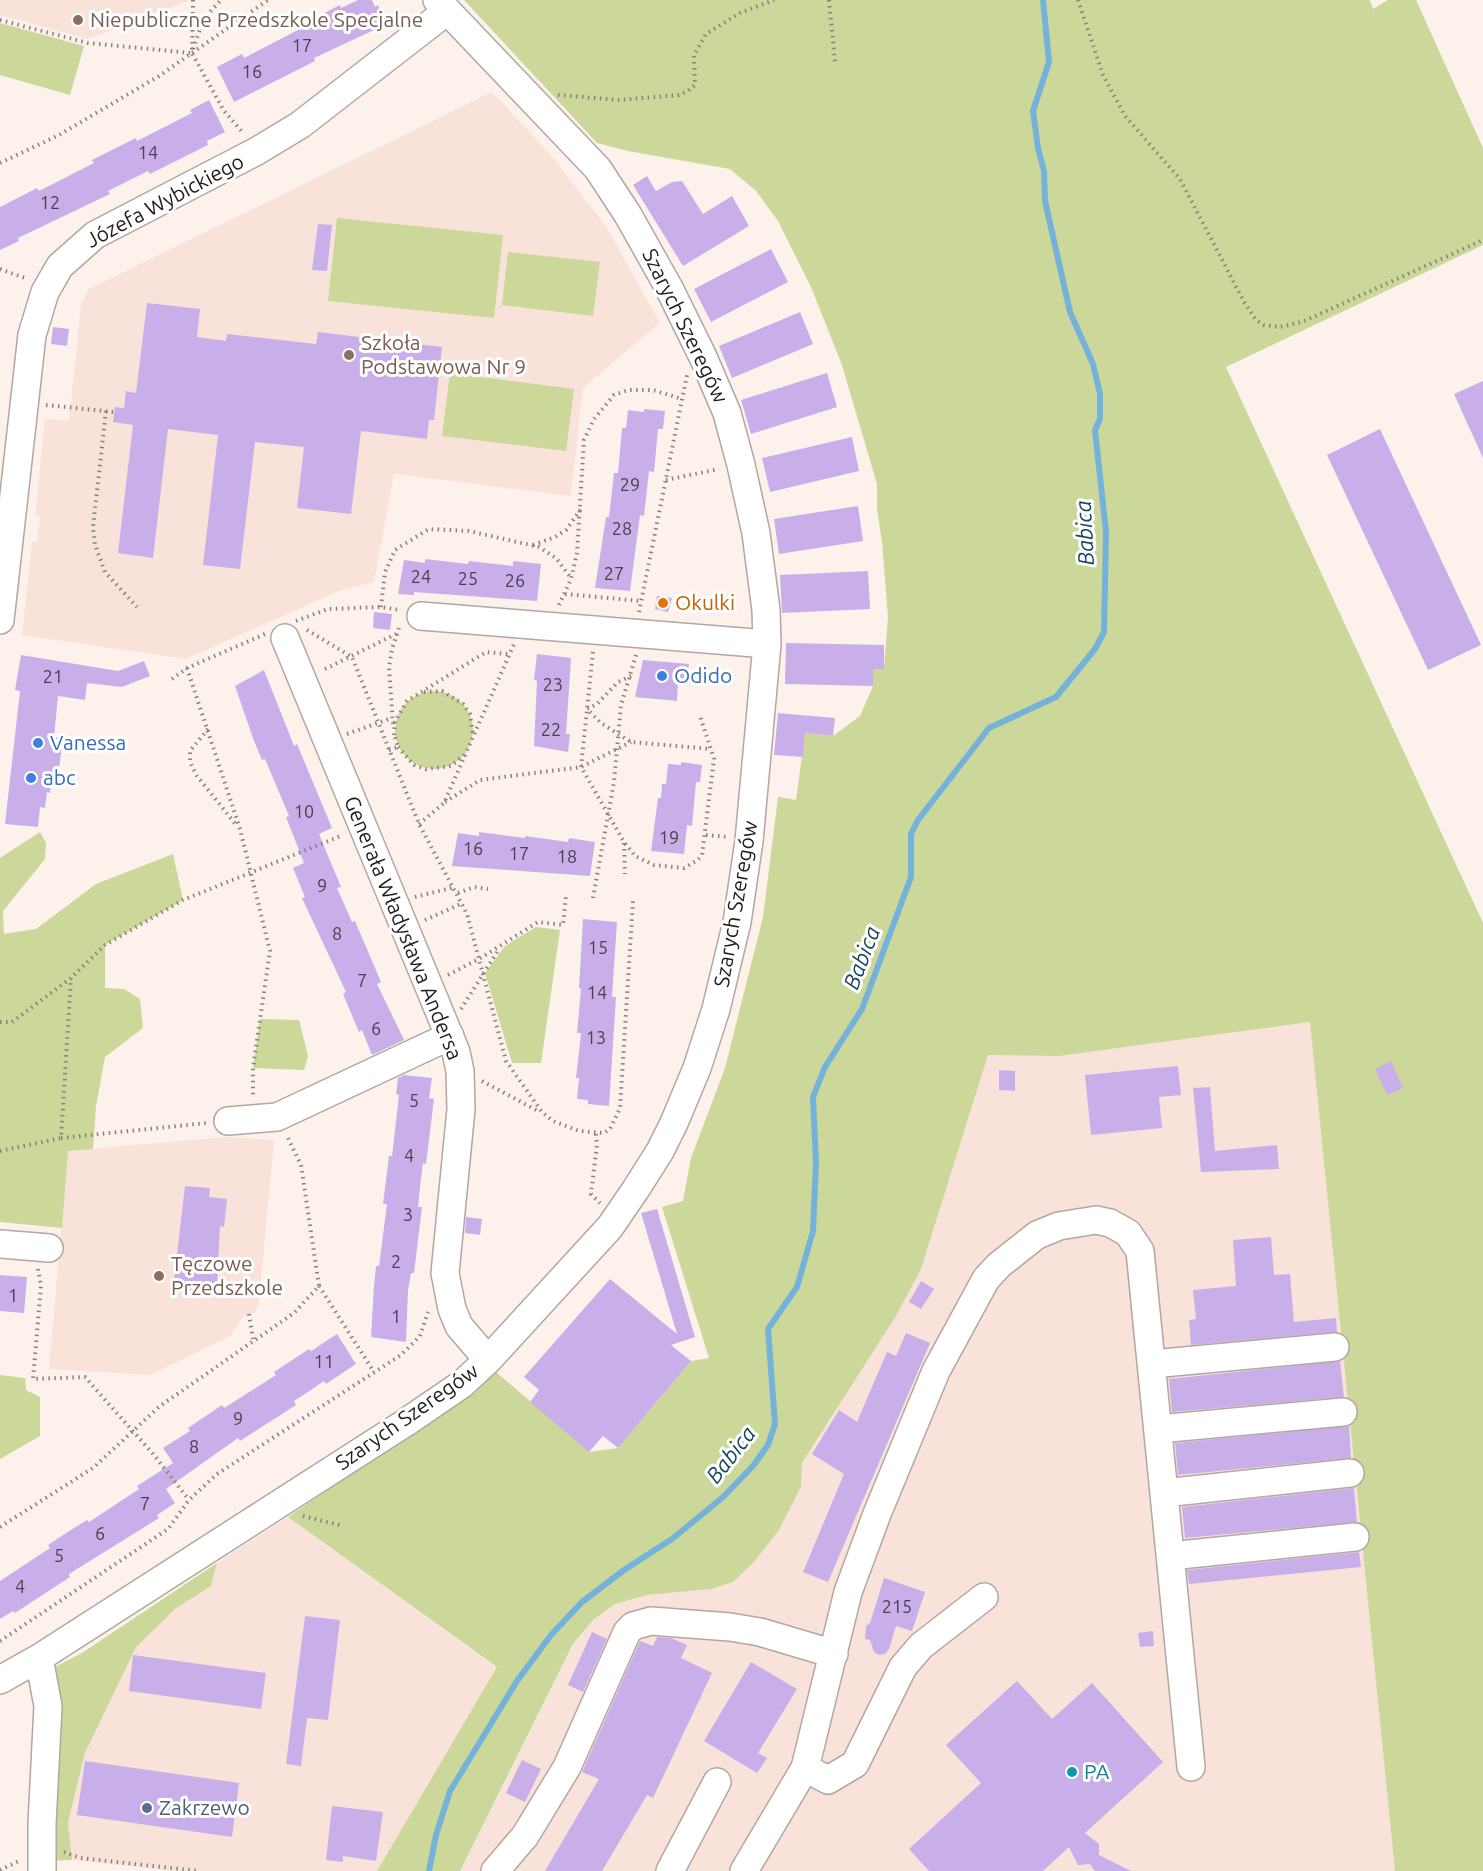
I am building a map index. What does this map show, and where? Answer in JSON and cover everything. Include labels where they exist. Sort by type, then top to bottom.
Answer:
[{"type":"street","name":"Szarych Szeregów","points":[[0,1680],[39,1658],[405,1423],[462,1384],[488,1360],[610,1227],[660,1151],[697,1068],[716,1009],[737,922],[754,801],[767,644],[766,610],[756,533],[727,413],[669,288],[628,215],[598,169],[442,5]]},
{"type":"street","name":"Józefa Wybickiego","points":[[0,620],[32,335],[45,292],[60,266],[96,235],[300,125],[442,5]]},
{"type":"street","points":[[412,617],[767,644]]},
{"type":"street","name":"Generała Władysława Andersa","points":[[289,630],[328,742],[449,1033],[460,1071],[461,1108],[445,1273],[452,1309],[459,1326],[488,1360]]},
{"type":"street","points":[[252,1119],[449,1033]]},
{"type":"street","points":[[744,1871],[805,1768],[848,1592],[876,1514],[936,1371],[986,1279],[999,1265],[1037,1235],[1059,1226],[1096,1220],[1120,1226],[1128,1233],[1140,1251],[1191,1767]]},
{"type":"street","points":[[0,1244],[42,1256]]},
{"type":"street","points":[[1152,1364],[1335,1347]]},
{"type":"street","points":[[1158,1430],[1343,1412]]},
{"type":"street","points":[[1164,1493],[1350,1473]]},
{"type":"street","points":[[1170,1556],[1355,1537]]},
{"type":"street","points":[[805,1768],[828,1780],[855,1764],[903,1667],[921,1646],[984,1597]]},
{"type":"street","points":[[495,1871],[525,1836],[567,1767],[627,1632],[633,1626],[651,1621],[730,1627],[760,1632],[834,1654]]},
{"type":"street","points":[[39,1658],[48,1706],[42,1871]]},
{"type":"street","points":[[670,1871],[717,1782]]},
{"type":"path","points":[[193,0],[192,53],[224,111],[246,135]]},
{"type":"path","points":[[192,53],[204,18],[221,0]]},
{"type":"path","points":[[0,163],[59,135],[159,76],[268,0]]},
{"type":"path","points":[[532,98],[549,93],[618,100],[679,94],[696,85],[694,55],[706,34],[740,13],[774,0]]},
{"type":"path","points":[[829,0],[835,62]]},
{"type":"path","points":[[1078,0],[1103,75],[1125,116],[1179,179],[1244,302],[1256,320],[1264,325],[1280,327],[1302,322],[1483,240]]},
{"type":"path","points":[[0,20],[88,43],[192,53]]},
{"type":"path","points":[[0,269],[30,280]]},
{"type":"path","points":[[593,898],[614,782],[615,748],[621,705],[631,676],[642,601],[687,376]]},
{"type":"path","points":[[444,802],[469,750],[508,654],[565,594],[571,579],[580,533],[584,440],[605,404],[614,395],[637,389],[653,390],[682,399]]},
{"type":"path","points":[[71,408],[114,412]]},
{"type":"path","points":[[106,411],[93,527],[95,544],[105,572],[137,607]]},
{"type":"path","points":[[666,480],[726,468]]},
{"type":"path","points":[[532,545],[555,537],[566,530],[581,509]]},
{"type":"path","points":[[381,607],[385,572],[395,550],[414,536],[429,530],[469,531],[532,545],[556,558],[571,579]]},
{"type":"path","points":[[565,594],[642,601]]},
{"type":"path","points":[[325,669],[397,633],[412,617]]},
{"type":"path","points":[[289,630],[352,657],[418,824],[463,903],[506,1061],[542,1112]]},
{"type":"path","points":[[596,630],[581,767],[624,842],[643,862],[677,869],[698,860],[706,835],[714,759],[700,716]]},
{"type":"path","points":[[397,633],[389,667],[392,718],[398,747],[414,765],[438,770],[451,766],[469,750]]},
{"type":"path","points":[[394,735],[399,711],[418,694],[486,652],[508,654]]},
{"type":"path","points":[[172,679],[187,668],[253,873],[270,951],[253,1068],[252,1119],[301,1165],[319,1286],[374,1372]]},
{"type":"path","points":[[588,709],[597,704],[618,682],[631,676]]},
{"type":"path","points":[[418,694],[442,691],[463,704],[473,726],[473,738]]},
{"type":"path","points":[[588,709],[617,735],[631,742],[711,749]]},
{"type":"path","points":[[328,742],[392,718]]},
{"type":"path","points":[[208,729],[190,751],[190,762],[197,776],[240,829]]},
{"type":"path","points":[[418,824],[444,802],[480,780],[581,767],[631,742]]},
{"type":"path","points":[[389,750],[398,747]]},
{"type":"path","points":[[0,1022],[12,1022],[71,978],[105,945],[183,900],[352,831]]},
{"type":"path","points":[[706,835],[731,838]]},
{"type":"path","points":[[624,842],[625,874]]},
{"type":"path","points":[[401,917],[421,894],[455,887]]},
{"type":"path","points":[[458,893],[474,887],[488,889]]},
{"type":"path","points":[[429,985],[479,959],[538,922],[563,925],[566,896]]},
{"type":"path","points":[[460,1071],[500,1088],[566,1127],[596,1134],[610,1129],[620,1108],[633,901]]},
{"type":"path","points":[[401,917],[463,903]]},
{"type":"path","points":[[449,1033],[501,946]]},
{"type":"path","points":[[61,1138],[71,978]]},
{"type":"path","points":[[0,1151],[61,1138],[252,1119]]},
{"type":"path","points":[[596,1134],[591,1194],[605,1208]]},
{"type":"path","points":[[42,1256],[33,1379],[85,1377],[134,1432],[189,1500]]},
{"type":"path","points":[[0,1527],[93,1468],[160,1406],[253,1339],[294,1313],[319,1286]]},
{"type":"path","points":[[0,1641],[168,1529],[189,1500],[217,1474],[401,1355],[420,1336],[429,1306]]},
{"type":"path","points":[[249,1314],[253,1339]]},
{"type":"path","points":[[60,1848],[66,1854],[80,1858],[199,1871]]},
{"type":"shaded area","name":"Niepubliczne Przedszkole Specjalne","points":[[0,0],[191,0],[88,39],[0,15]]},
{"type":"shaded area","name":"Szkoła Podstawowa Nr 9","points":[[492,92],[550,154],[606,226],[660,323],[583,388],[571,496],[394,474],[374,582],[339,591],[186,659],[22,635],[32,542],[37,542],[40,517],[35,516],[45,419],[69,421],[81,305],[89,289]]},
{"type":"shaded area","points":[[1311,1022],[1395,1871],[460,1871],[574,1644],[593,1620],[615,1604],[647,1595],[711,1589],[733,1582],[754,1562],[779,1530],[801,1487],[802,1463],[896,1316],[921,1269],[988,1055],[1059,1056]]},
{"type":"shaded area","name":"Tęczowe Przedszkole","points":[[226,1137],[274,1140],[259,1303],[255,1312],[244,1316],[229,1337],[150,1375],[49,1369],[68,1151]]},
{"type":"shaded area","points":[[288,1517],[497,1668],[377,1871],[175,1871],[72,1860],[68,1823],[85,1753],[136,1646],[175,1609],[211,1586],[217,1563]]},
{"type":"green space","points":[[464,0],[1370,0],[1373,9],[1388,0],[1416,0],[1483,148],[1483,245],[1226,367],[1483,923],[1483,1871],[1395,1871],[1310,1022],[1059,1056],[988,1055],[921,1269],[896,1316],[802,1463],[801,1487],[779,1530],[754,1562],[733,1582],[711,1589],[647,1595],[615,1604],[593,1620],[573,1644],[460,1871],[377,1871],[497,1667],[288,1517],[414,1432],[496,1372],[590,1452],[618,1448],[691,1361],[709,1358],[662,1207],[683,1201],[691,1158],[725,1068],[763,917],[778,797],[796,800],[805,733],[833,736],[860,716],[873,686],[873,669],[884,669],[888,617],[877,509],[877,484],[842,365],[811,287],[778,221],[756,191],[730,169],[628,151],[597,143]]},
{"type":"green space","points":[[0,23],[84,46],[70,95],[0,75]]},
{"type":"green space","points":[[337,218],[503,235],[494,318],[328,301]]},
{"type":"green space","points":[[508,252],[600,262],[593,316],[502,305]]},
{"type":"green space","points":[[450,373],[574,389],[566,451],[442,436]]},
{"type":"green space","points":[[426,691],[442,691],[456,697],[467,708],[473,722],[473,738],[467,752],[456,763],[442,769],[426,769],[412,763],[401,752],[395,738],[395,722],[401,708],[412,697]]},
{"type":"green space","points":[[40,832],[46,843],[45,859],[3,911],[4,934],[36,929],[96,884],[173,854],[183,900],[105,945],[105,988],[124,989],[140,999],[143,1028],[105,1057],[96,1106],[93,1149],[68,1151],[62,1228],[0,1222],[0,858]]},
{"type":"green space","points":[[536,927],[560,930],[541,1063],[512,1063],[485,973],[505,946]]},
{"type":"green space","points":[[260,1019],[299,1020],[308,1056],[304,1070],[253,1068]]},
{"type":"green space","points":[[0,1375],[25,1378],[26,1390],[40,1397],[40,1436],[0,1459]]},
{"type":"green space","points":[[217,1563],[211,1586],[175,1609],[136,1647],[85,1753],[68,1823],[72,1860],[42,1861],[43,1673],[82,1653]]},
{"type":"building","points":[[358,0],[372,0],[375,7],[378,5],[387,24],[314,58],[315,61],[234,102],[217,67],[242,54],[244,58],[340,5],[341,8]]},
{"type":"building","points":[[209,100],[225,132],[207,141],[208,145],[150,174],[148,171],[108,191],[110,194],[18,238],[19,241],[0,250],[0,207],[37,188],[39,191],[94,163],[92,160],[136,138],[137,141],[192,113],[190,110]]},
{"type":"building","points":[[647,176],[656,191],[672,182],[682,181],[703,214],[732,196],[749,226],[683,266],[633,185]]},
{"type":"building","points":[[318,224],[332,225],[327,271],[312,270]]},
{"type":"building","points":[[771,249],[788,282],[711,322],[694,289]]},
{"type":"building","points":[[147,303],[200,309],[197,337],[226,341],[227,334],[316,344],[318,332],[442,347],[434,420],[429,420],[427,439],[361,431],[351,514],[297,508],[304,447],[255,442],[240,569],[203,565],[218,435],[168,429],[153,558],[118,553],[133,425],[113,422],[115,407],[124,408],[126,391],[136,393]]},
{"type":"building","points":[[800,312],[813,344],[732,378],[719,346]]},
{"type":"building","points":[[53,327],[69,329],[67,346],[51,344]]},
{"type":"building","points":[[827,373],[837,407],[751,434],[741,400]]},
{"type":"building","points":[[1483,381],[1483,458],[1454,394]]},
{"type":"building","points":[[644,409],[665,411],[663,429],[658,429],[654,472],[649,471],[644,516],[640,515],[630,591],[595,588],[606,517],[609,517],[614,473],[618,473],[622,428],[626,428],[628,410],[644,412]]},
{"type":"building","points":[[1380,429],[1481,645],[1428,670],[1327,455]]},
{"type":"building","points":[[852,437],[859,471],[770,492],[762,458]]},
{"type":"building","points":[[858,506],[863,541],[779,554],[774,519]]},
{"type":"building","points":[[425,559],[513,566],[513,561],[541,564],[537,601],[414,592],[414,595],[398,594],[404,560],[425,563]]},
{"type":"building","points":[[868,571],[870,609],[782,613],[780,575]]},
{"type":"building","name":"Okulki","points":[[657,596],[672,598],[668,612],[655,609]]},
{"type":"building","points":[[374,612],[392,614],[390,630],[373,628]]},
{"type":"building","points":[[786,643],[884,645],[884,669],[873,669],[873,686],[785,684]]},
{"type":"building","points":[[537,654],[571,658],[566,734],[570,734],[568,752],[534,746],[537,681],[534,680]]},
{"type":"building","points":[[21,655],[118,671],[144,661],[150,676],[122,687],[87,683],[85,700],[58,696],[54,737],[63,738],[59,769],[53,768],[50,793],[47,792],[45,808],[40,807],[38,827],[5,824],[20,691],[15,690]]},
{"type":"building","name":"Odido","points":[[643,660],[689,664],[687,682],[678,682],[677,701],[635,697]]},
{"type":"building","points":[[264,670],[294,746],[297,744],[332,828],[319,834],[341,887],[337,888],[352,922],[355,921],[381,982],[377,984],[404,1040],[372,1055],[362,1030],[359,1032],[343,994],[346,992],[302,898],[305,897],[293,868],[304,863],[286,817],[289,816],[265,759],[262,760],[254,741],[235,686]]},
{"type":"building","points":[[778,713],[835,718],[833,736],[805,733],[803,757],[774,755]]},
{"type":"building","points":[[681,762],[702,765],[700,782],[696,782],[692,826],[687,825],[684,854],[651,851],[658,798],[661,798],[662,784],[666,784],[668,764],[681,765]]},
{"type":"building","points":[[479,832],[568,842],[569,838],[595,842],[590,876],[452,866],[458,833],[479,836]]},
{"type":"building","points":[[583,919],[617,922],[612,997],[616,997],[609,1106],[588,1104],[588,1100],[577,1099],[579,1078],[576,1078],[581,1033],[577,1033]]},
{"type":"building","points":[[1391,1061],[1403,1088],[1387,1095],[1375,1069]]},
{"type":"building","points":[[1178,1066],[1181,1095],[1159,1097],[1162,1128],[1091,1135],[1085,1075]]},
{"type":"building","points":[[999,1070],[1015,1071],[1015,1091],[999,1090]]},
{"type":"building","points":[[404,1075],[432,1078],[429,1098],[434,1099],[426,1164],[423,1163],[420,1187],[418,1207],[422,1207],[414,1273],[411,1273],[408,1290],[406,1342],[371,1337],[376,1266],[379,1266],[387,1204],[383,1204],[389,1156],[392,1156],[399,1095],[396,1094],[398,1078]]},
{"type":"building","points":[[1210,1087],[1215,1151],[1277,1145],[1279,1169],[1201,1172],[1193,1088]]},
{"type":"building","points":[[185,1186],[210,1188],[209,1197],[227,1199],[224,1227],[220,1226],[217,1286],[199,1284],[198,1292],[173,1289]]},
{"type":"building","points":[[657,1209],[695,1337],[671,1345],[691,1361],[618,1448],[603,1436],[589,1452],[530,1402],[539,1390],[524,1377],[610,1279],[677,1334],[641,1213]]},
{"type":"building","points":[[466,1217],[482,1219],[480,1235],[465,1233]]},
{"type":"building","points":[[1271,1237],[1274,1275],[1290,1274],[1294,1322],[1336,1318],[1337,1332],[1191,1345],[1189,1320],[1196,1319],[1193,1290],[1236,1286],[1233,1240]]},
{"type":"building","points":[[0,1275],[27,1277],[24,1313],[0,1311]]},
{"type":"building","points":[[921,1281],[934,1289],[921,1309],[909,1302]]},
{"type":"building","points":[[906,1333],[930,1343],[828,1582],[803,1572],[844,1474],[812,1454],[839,1410],[857,1422],[887,1352],[896,1356]]},
{"type":"building","points":[[337,1334],[356,1364],[326,1384],[324,1381],[294,1401],[296,1405],[240,1441],[238,1438],[166,1489],[175,1503],[157,1515],[159,1518],[69,1574],[70,1577],[15,1613],[13,1611],[0,1619],[0,1581],[50,1548],[48,1545],[87,1520],[89,1522],[139,1489],[137,1486],[173,1463],[163,1448],[190,1431],[188,1428],[222,1405],[224,1408],[251,1391],[276,1375],[274,1372]]},
{"type":"building","points":[[1340,1361],[1344,1397],[1172,1412],[1169,1379]]},
{"type":"building","points":[[1349,1426],[1351,1458],[1178,1475],[1175,1443]]},
{"type":"building","points":[[1354,1488],[1357,1522],[1185,1538],[1182,1507]]},
{"type":"building","points":[[1359,1552],[1361,1567],[1189,1584],[1187,1570]]},
{"type":"building","points":[[884,1578],[925,1592],[912,1631],[896,1626],[889,1649],[885,1654],[879,1655],[874,1652],[870,1640],[865,1639],[866,1626],[870,1623]]},
{"type":"building","points":[[305,1616],[340,1620],[328,1720],[307,1718],[301,1766],[286,1764]]},
{"type":"building","points":[[1153,1631],[1154,1646],[1140,1647],[1138,1633]]},
{"type":"building","points":[[592,1632],[607,1639],[583,1692],[568,1685]]},
{"type":"building","points":[[657,1637],[671,1638],[687,1645],[681,1658],[712,1673],[653,1798],[647,1795],[602,1871],[545,1871],[599,1779],[582,1772],[640,1641],[653,1646]]},
{"type":"building","points":[[133,1655],[266,1673],[261,1709],[129,1691]]},
{"type":"building","points":[[751,1662],[797,1689],[758,1753],[767,1758],[757,1773],[704,1741]]},
{"type":"building","name":"PA","points":[[1017,1681],[1052,1719],[1092,1683],[1163,1762],[1085,1833],[1099,1844],[1099,1855],[1131,1871],[1095,1871],[1090,1864],[1078,1865],[1069,1847],[1043,1871],[929,1871],[909,1849],[981,1783],[946,1745]]},
{"type":"building","points":[[522,1760],[541,1769],[525,1802],[506,1793]]},
{"type":"building","points":[[85,1761],[239,1783],[232,1837],[77,1815]]},
{"type":"building","points":[[332,1806],[383,1812],[376,1861],[343,1856],[343,1862],[326,1860]]},
{"type":"waterway","name":"Babica","points":[[429,1871],[436,1835],[450,1791],[517,1681],[551,1635],[582,1602],[624,1570],[672,1539],[722,1498],[753,1466],[768,1445],[775,1424],[768,1329],[797,1287],[813,1231],[816,1162],[813,1097],[825,1067],[862,1009],[911,877],[911,834],[918,820],[989,728],[1056,697],[1095,649],[1104,632],[1106,532],[1095,430],[1100,419],[1100,394],[1093,364],[1070,312],[1045,201],[1044,171],[1033,111],[1049,62],[1043,0]]},
{"type":"place","name":"Niepubliczne Przedszkole Specjalne","points":[[78,20]]},
{"type":"place","name":"Szkoła Podstawowa Nr 9","points":[[349,355]]},
{"type":"place","name":"Okulki","points":[[663,603]]},
{"type":"place","name":"Odido","points":[[662,676]]},
{"type":"place","name":"Vanessa","points":[[38,743]]},
{"type":"place","name":"abc","points":[[31,778]]},
{"type":"place","name":"Tęczowe Przedszkole","points":[[159,1276]]},
{"type":"place","name":"PA","points":[[1072,1772]]},
{"type":"place","name":"Zakrzewo","points":[[147,1808]]}]
